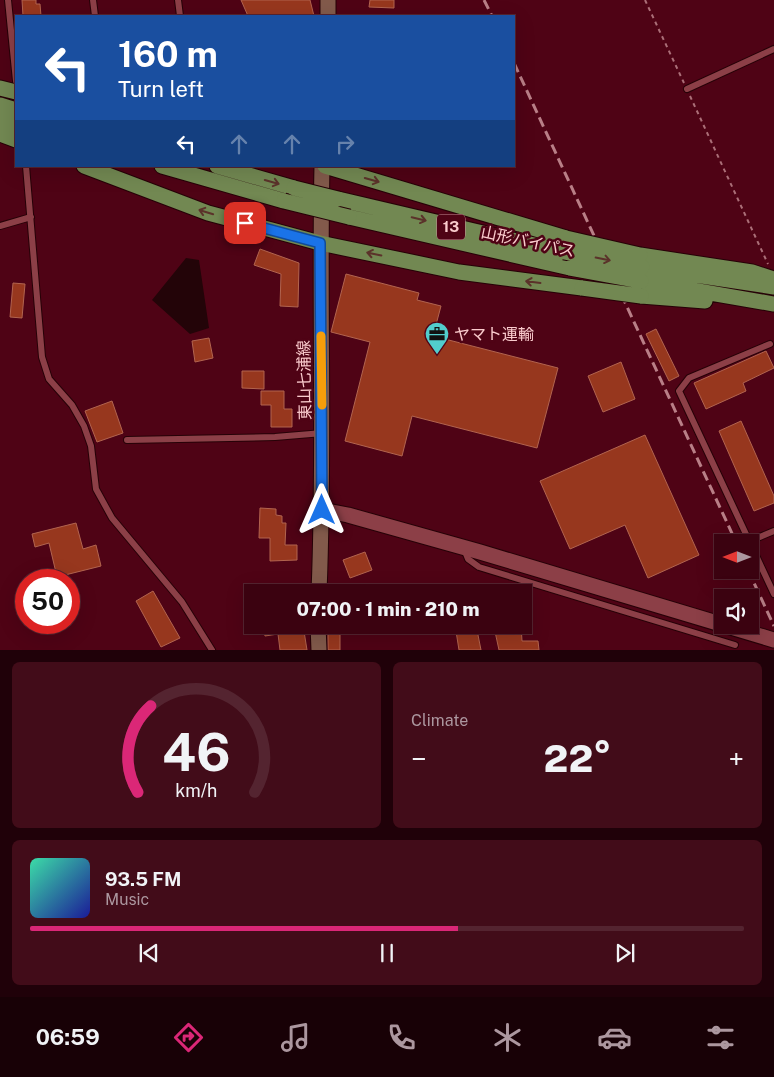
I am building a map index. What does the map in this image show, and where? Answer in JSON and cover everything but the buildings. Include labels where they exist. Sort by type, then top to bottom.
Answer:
[{"type":"highway","points":[[0,88],[15,92]]},
{"type":"highway","points":[[0,105],[15,110]]},
{"type":"highway","points":[[0,120],[15,125]]},
{"type":"highway","points":[[0,134],[15,140]]},
{"type":"highway","points":[[87,167],[208,213],[320,243],[459,272],[582,288],[641,275],[752,272],[772,274]]},
{"type":"highway","name":"山形バイパス","points":[[165,167],[349,218],[570,268],[774,287]]},
{"type":"highway","name":"山形バイパス","points":[[220,167],[338,199],[565,245],[641,275],[774,305]]},
{"type":"highway","points":[[327,167],[565,245]]},
{"type":"main road","points":[[328,0],[328,15]]},
{"type":"main road","name":"東山七浦線","points":[[319,584],[322,510],[320,243],[324,167]]},
{"type":"main road","points":[[318,634],[318,650]]},
{"type":"street","points":[[322,510],[348,515],[480,552],[774,640]]},
{"type":"lane","points":[[8,0],[15,70]]},
{"type":"lane","points":[[93,0],[95,15]]},
{"type":"lane","points":[[178,0],[180,15]]},
{"type":"lane","points":[[687,89],[774,49]]},
{"type":"lane","points":[[26,167],[42,357],[49,379],[72,405],[84,426],[91,446],[96,488],[112,518],[182,602],[212,650]]},
{"type":"lane","points":[[0,226],[31,217]]},
{"type":"lane","points":[[746,534],[679,391],[689,378],[770,344]]},
{"type":"lane","points":[[127,440],[276,437],[322,433]]},
{"type":"lane","points":[[759,538],[774,530]]},
{"type":"lane","points":[[463,548],[468,558],[479,567],[735,645]]},
{"type":"lane","points":[[759,562],[774,594]]},
{"type":"path","points":[[645,0],[772,274]]},
{"type":"shaded area","points":[[186,258],[199,260],[209,328],[190,334],[152,300]]},
{"type":"railway","points":[[484,0],[492,15]]},
{"type":"railway","points":[[515,65],[732,534]]},
{"type":"railway","points":[[752,579],[774,626]]},
{"type":"slow traffic","points":[[321,336],[322,405]]},
{"type":"place","name":"ヤマト運輸","points":[[437,355]]},
{"type":"route","points":[[245,223],[320,243],[322,510]]}]
